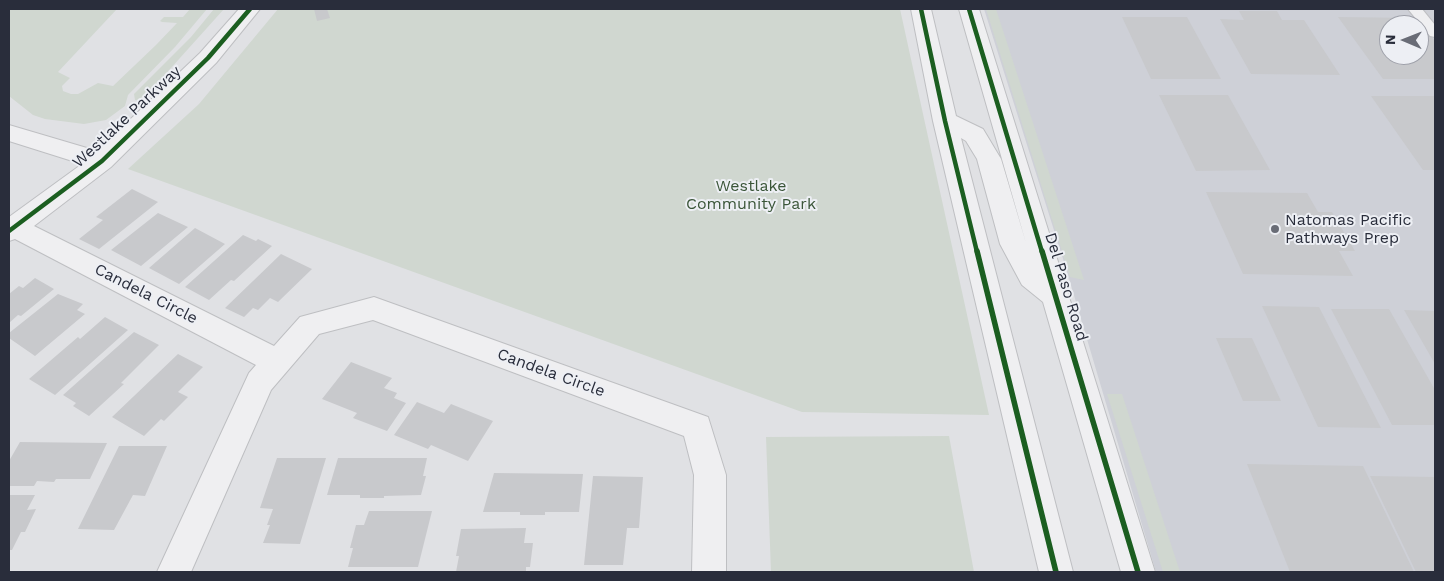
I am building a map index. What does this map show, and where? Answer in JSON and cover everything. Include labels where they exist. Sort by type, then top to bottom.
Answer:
[{"type":"street","name":"Westlake Parkway","points":[[12,229],[102,161],[208,58],[250,9]]},
{"type":"street","points":[[921,9],[945,121],[1056,572]]},
{"type":"street","name":"Del Paso Road","points":[[970,9],[1138,572]]},
{"type":"street","points":[[945,121],[975,134],[989,159],[1013,244],[1032,277],[1056,297]]},
{"type":"street","points":[[9,133],[102,161]]},
{"type":"street","name":"Candela Circle","points":[[12,229],[278,362]]},
{"type":"street","name":"Candela Circle","points":[[174,572],[260,382],[310,325],[374,308],[697,427],[710,475],[709,572]]},
{"type":"lane","points":[[1415,9],[1435,33]]},
{"type":"shaded area","points":[[984,9],[1435,9],[1435,572],[1156,572],[1065,265]]},
{"type":"green space","points":[[9,9],[117,9],[58,72],[70,78],[62,86],[63,91],[78,94],[98,83],[113,86],[177,23],[160,21],[164,17],[183,17],[190,9],[207,9],[175,47],[128,95],[125,106],[106,120],[84,124],[45,119],[33,115],[9,96]]},
{"type":"green space","points":[[214,9],[224,9],[162,78],[138,101],[135,100],[134,94],[191,37]]},
{"type":"green space","name":"Westlake Community Park","points":[[278,9],[900,9],[989,415],[802,412],[128,169],[199,104]]},
{"type":"green space","points":[[986,9],[996,9],[1084,280],[1070,277]]},
{"type":"green space","points":[[1107,394],[1122,394],[1180,572],[1163,572]]},
{"type":"green space","points":[[949,436],[974,572],[771,572],[766,437]]},
{"type":"building","points":[[314,9],[327,9],[330,18],[317,21]]},
{"type":"building","points":[[1239,11],[1277,11],[1282,20],[1304,20],[1340,75],[1251,74],[1220,19],[1244,20]]},
{"type":"building","points":[[1122,17],[1187,17],[1221,79],[1151,79]]},
{"type":"building","points":[[1338,17],[1379,18],[1379,65],[1429,65],[1429,34],[1435,41],[1435,79],[1383,79]]},
{"type":"building","points":[[1159,95],[1228,95],[1270,170],[1196,171]]},
{"type":"building","points":[[1371,96],[1435,96],[1435,170],[1423,170]]},
{"type":"building","points":[[132,189],[158,202],[99,249],[79,239],[103,220],[96,217]]},
{"type":"building","points":[[1206,192],[1307,193],[1318,212],[1332,212],[1355,251],[1339,251],[1353,276],[1243,274]]},
{"type":"building","points":[[158,213],[188,227],[141,266],[111,250]]},
{"type":"building","points":[[195,228],[225,244],[179,284],[149,268]]},
{"type":"building","points":[[243,235],[256,241],[258,239],[272,246],[234,281],[231,280],[209,300],[185,287]]},
{"type":"building","points":[[281,254],[312,269],[278,302],[270,298],[258,310],[253,308],[244,317],[225,308]]},
{"type":"building","points":[[35,278],[54,289],[21,316],[18,315],[9,323],[9,294],[19,286],[23,288]]},
{"type":"building","points":[[58,294],[83,304],[77,310],[85,314],[35,356],[9,338],[9,333]]},
{"type":"building","points":[[1262,306],[1319,307],[1381,428],[1318,427]]},
{"type":"building","points":[[1331,309],[1389,309],[1435,390],[1435,425],[1392,425]]},
{"type":"building","points":[[1404,310],[1435,311],[1435,364]]},
{"type":"building","points":[[105,317],[128,330],[55,395],[29,379],[78,337],[80,339]]},
{"type":"building","points":[[134,332],[159,345],[121,383],[124,384],[89,416],[73,406],[76,403],[63,395]]},
{"type":"building","points":[[1216,338],[1252,338],[1281,401],[1243,401]]},
{"type":"building","points":[[178,354],[203,367],[178,392],[188,397],[164,421],[161,419],[144,436],[112,417]]},
{"type":"building","points":[[351,362],[392,378],[384,388],[397,393],[394,398],[406,403],[387,431],[353,418],[357,413],[322,399]]},
{"type":"building","points":[[417,402],[444,413],[451,404],[493,421],[468,461],[431,445],[428,449],[394,435]]},
{"type":"building","points":[[20,442],[107,443],[90,479],[56,479],[54,482],[37,481],[34,486],[9,486],[9,461]]},
{"type":"building","points":[[119,446],[167,446],[145,496],[133,495],[114,530],[78,529]]},
{"type":"building","points":[[277,458],[326,458],[300,544],[263,543],[270,525],[267,525],[273,509],[260,508]]},
{"type":"building","points":[[338,458],[427,458],[423,476],[426,476],[421,495],[360,498],[360,495],[327,495]]},
{"type":"building","points":[[1247,464],[1363,466],[1414,572],[1290,572]]},
{"type":"building","points":[[494,473],[583,474],[579,512],[545,512],[545,515],[520,515],[520,512],[483,512]]},
{"type":"building","points":[[593,476],[643,477],[639,528],[627,528],[623,565],[584,565]]},
{"type":"building","points":[[1370,476],[1435,477],[1435,572],[1416,572]]},
{"type":"building","points":[[9,495],[35,495],[27,510],[36,509],[25,532],[21,532],[12,550],[9,550]]},
{"type":"building","points":[[369,511],[432,511],[418,567],[348,567],[353,548],[350,548],[356,525],[364,525]]},
{"type":"building","points":[[526,528],[524,543],[533,543],[530,567],[526,567],[526,572],[456,572],[459,556],[456,556],[461,529]]},
{"type":"cycle path","points":[[9,231],[102,161],[208,58],[250,9]]},
{"type":"cycle path","points":[[921,9],[945,121],[1056,572]]},
{"type":"cycle path","points":[[969,9],[1138,572]]},
{"type":"place","name":"Natomas Pacific Pathways Prep","points":[[1275,229]]}]
